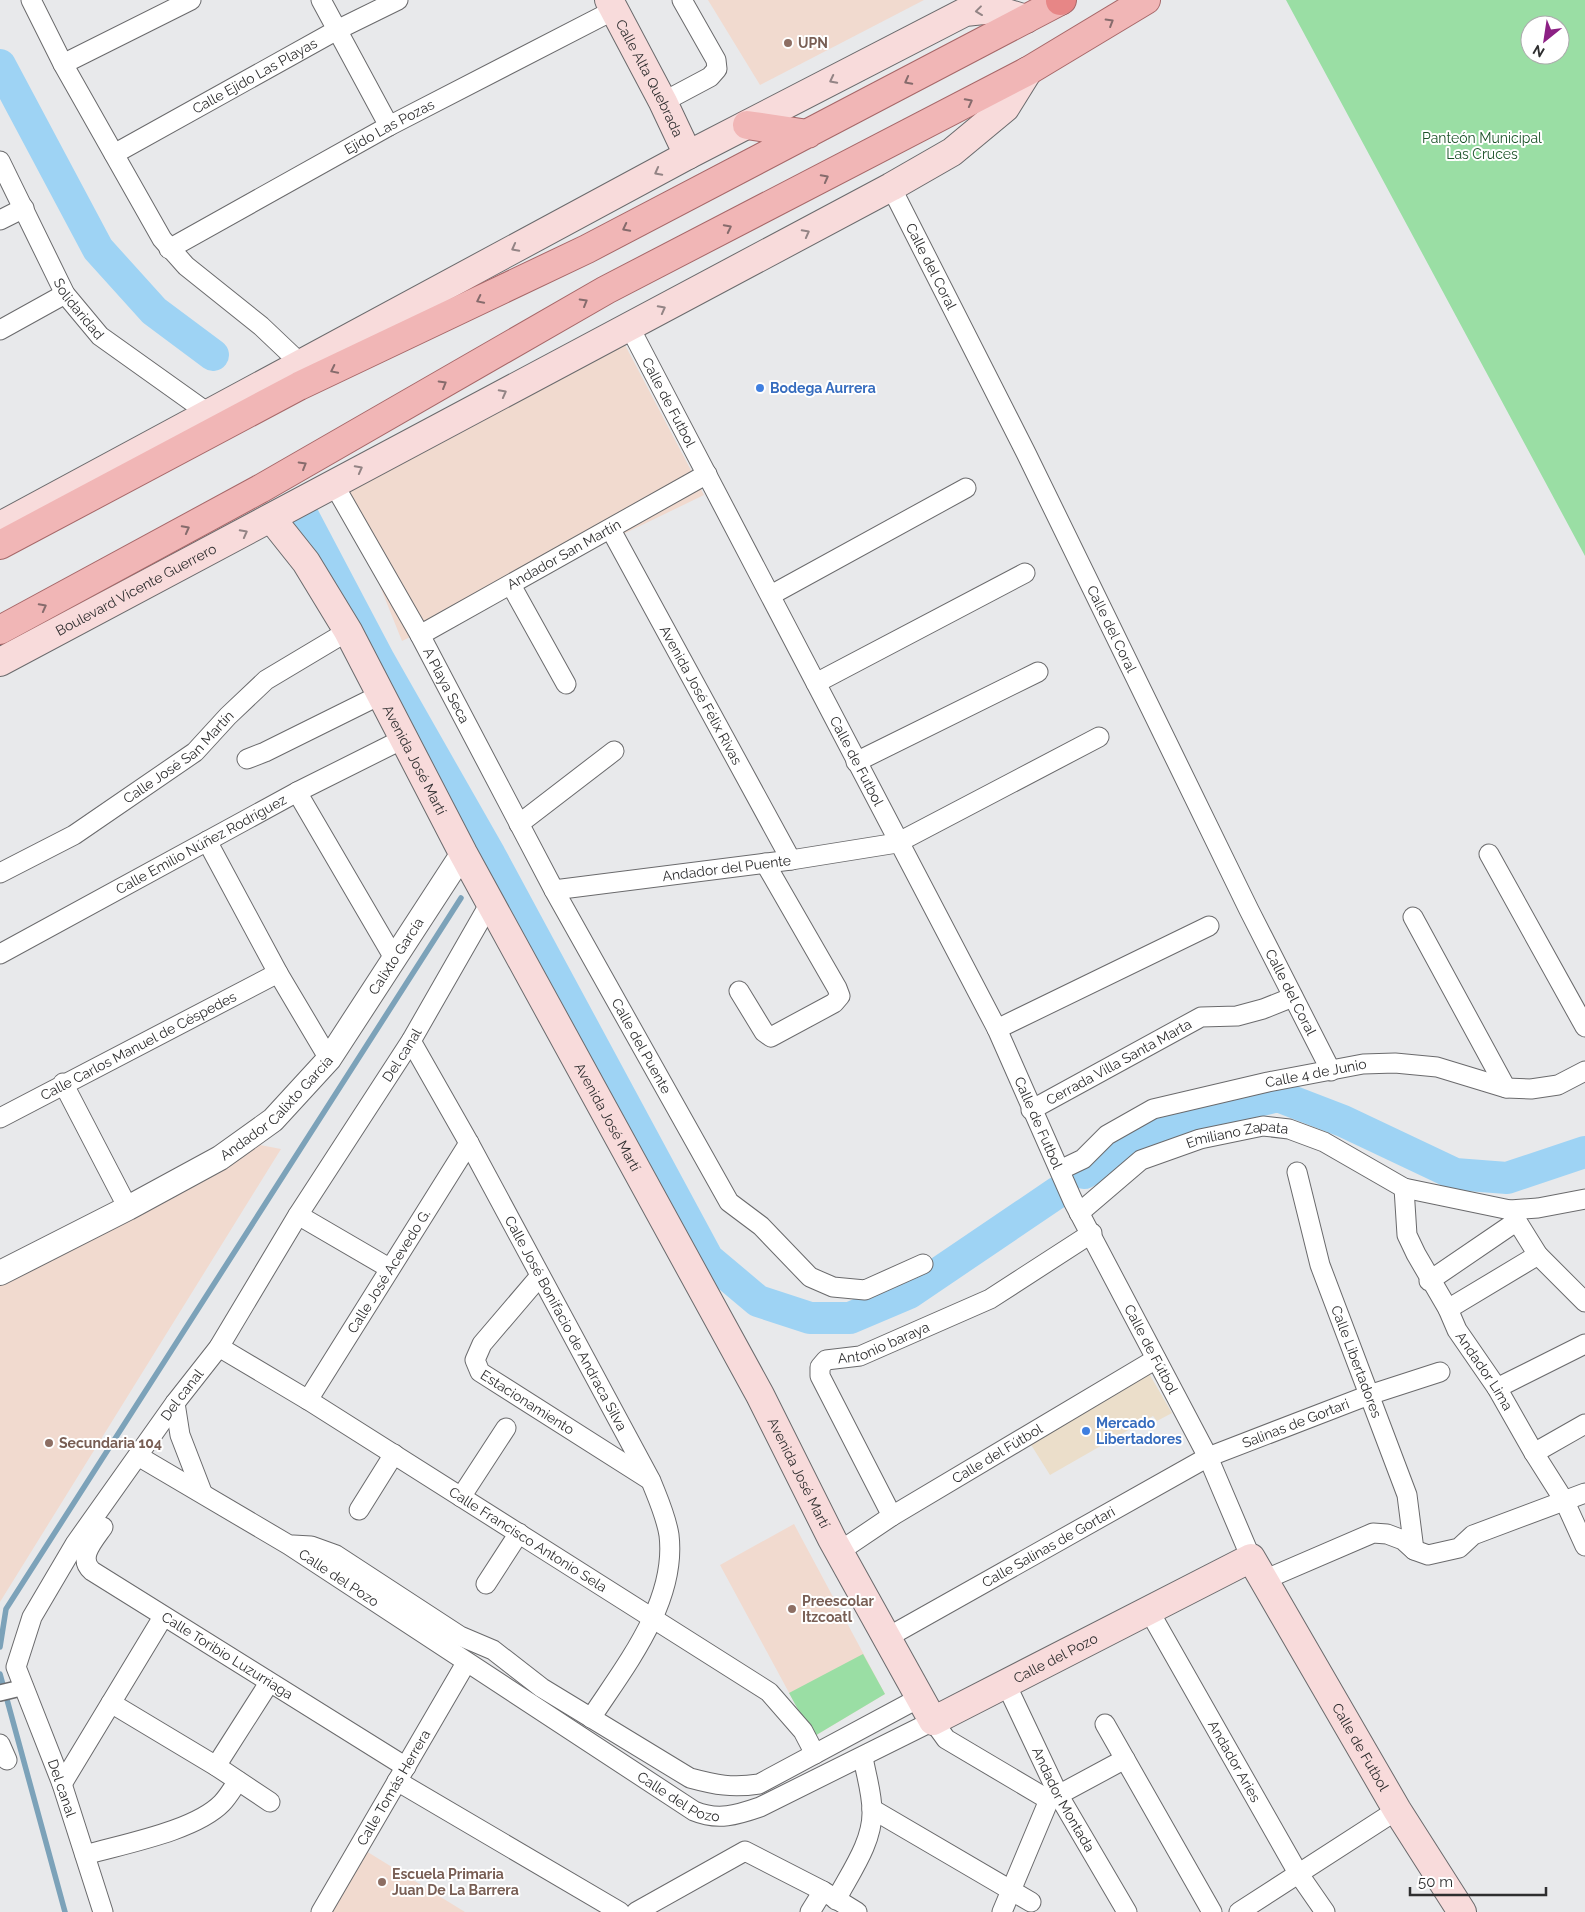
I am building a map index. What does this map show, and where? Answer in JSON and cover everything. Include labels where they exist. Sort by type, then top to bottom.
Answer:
[{"type":"main road","points":[[0,545],[299,386],[587,249],[1061,0]]},
{"type":"main road","points":[[0,630],[260,489],[606,290],[1028,72],[1146,0]]},
{"type":"main road","name":"Calle Alta Quebrada","points":[[612,5],[663,102],[688,156]]},
{"type":"main road","points":[[0,526],[688,156],[965,12],[992,9],[1026,19]]},
{"type":"main road","name":"Boulevard Vicente Guerrero","points":[[0,662],[891,187],[952,152],[1004,108],[1028,72]]},
{"type":"main road","points":[[747,125],[808,134]]},
{"type":"main road","name":"Avenida José Martí","points":[[271,518],[306,562],[348,631],[463,853],[760,1395],[840,1551],[933,1721]]},
{"type":"main road","name":"Calle del Pozo","points":[[933,1721],[1148,1609],[1258,1568]]},
{"type":"main road","name":"Calle de Futbol","points":[[1258,1568],[1397,1810],[1462,1912]]},
{"type":"street","points":[[31,0],[63,64],[169,249],[186,266],[261,326],[300,363]]},
{"type":"street","points":[[63,64],[191,0]]},
{"type":"street","points":[[321,0],[389,126]]},
{"type":"street","name":"Calle Ejido Las Playas","points":[[114,154],[338,30],[398,0]]},
{"type":"street","points":[[663,102],[710,77],[717,69],[716,60],[682,0]]},
{"type":"street","name":"Ejido Las Pozas","points":[[169,249],[389,126],[612,5]]},
{"type":"street","name":"Solidaridad","points":[[0,161],[64,294],[100,336],[208,413]]},
{"type":"street","name":"Calle del Coral","points":[[891,187],[1044,489],[1331,1071]]},
{"type":"street","points":[[0,220],[24,208]]},
{"type":"street","points":[[0,330],[64,294]]},
{"type":"street","name":"Calle de Futbol","points":[[629,326],[771,595],[897,842],[997,1029],[1031,1110],[1076,1207]]},
{"type":"street","name":"Andador San Martín","points":[[420,636],[708,474]]},
{"type":"street","name":"A Playa Seca","points":[[334,483],[420,636],[554,890]]},
{"type":"street","points":[[771,595],[966,488]]},
{"type":"street","name":"Avenida José Félix Rivas","points":[[611,530],[791,860]]},
{"type":"street","points":[[816,683],[1025,573]]},
{"type":"street","points":[[511,585],[566,684]]},
{"type":"street","name":"Calle José San Martín","points":[[0,874],[74,835],[195,752],[228,716],[266,680],[348,631]]},
{"type":"street","points":[[856,762],[1038,672]]},
{"type":"street","points":[[247,759],[265,752],[382,694]]},
{"type":"street","name":"Andador del Puente","points":[[554,890],[791,860],[897,842],[1098,737]]},
{"type":"street","name":"Calle Emilio Núñez Rodríguez","points":[[0,954],[298,792],[403,738]]},
{"type":"street","points":[[519,824],[614,751]]},
{"type":"street","points":[[298,792],[394,958]]},
{"type":"street","name":"Andador Calixto García","points":[[0,1273],[128,1208],[220,1158],[273,1120],[329,1059],[278,973],[207,841]]},
{"type":"street","name":"Calixto García","points":[[329,1059],[463,853]]},
{"type":"street","points":[[1489,854],[1585,1026]]},
{"type":"street","points":[[739,990],[764,1032],[771,1037],[834,1003],[840,996],[838,988],[765,863]]},
{"type":"street","name":"Calle del Puente","points":[[554,890],[729,1202],[761,1226],[810,1277],[833,1287],[865,1290],[923,1264]]},
{"type":"street","name":"Del canal","points":[[103,1912],[62,1784],[12,1690],[16,1667],[32,1617],[75,1544],[175,1403],[220,1347],[298,1215],[411,1041],[490,903]]},
{"type":"street","points":[[1412,917],[1506,1088]]},
{"type":"street","points":[[997,1029],[1209,926]]},
{"type":"street","name":"Calle Carlos Manuel de Céspedes","points":[[0,1118],[63,1083],[278,973]]},
{"type":"street","name":"Cerrada Villa Santa Marta","points":[[1031,1110],[1201,1017],[1236,1016],[1263,1009],[1293,996]]},
{"type":"street","name":"Calle José Bonifacio de Andraca Silva","points":[[411,1041],[469,1143],[651,1481],[662,1507],[669,1536],[664,1589],[654,1619],[591,1718]]},
{"type":"street","name":"Calle 4 de Junio","points":[[1060,1170],[1083,1159],[1107,1135],[1153,1109],[1268,1082],[1363,1064],[1396,1063],[1437,1067],[1506,1088],[1531,1089],[1558,1085],[1585,1071]]},
{"type":"street","points":[[63,1083],[128,1208]]},
{"type":"street","name":"Emiliano Zapata","points":[[1076,1207],[1141,1160],[1200,1139],[1263,1126],[1289,1129],[1324,1142],[1404,1188],[1514,1215]]},
{"type":"street","name":"Calle José Acevedo G.","points":[[308,1400],[469,1143]]},
{"type":"street","name":"Calle Libertadores","points":[[1297,1172],[1320,1265],[1407,1495],[1414,1550]]},
{"type":"street","name":"Andador Lima","points":[[1404,1188],[1407,1235],[1429,1281],[1448,1309],[1456,1330],[1497,1388],[1534,1453],[1551,1507],[1585,1546]]},
{"type":"street","points":[[1429,1281],[1514,1215],[1585,1198]]},
{"type":"street","name":"Calle de Fútbol","points":[[1076,1207],[1092,1233],[1208,1457],[1258,1568]]},
{"type":"street","points":[[298,1215],[389,1268]]},
{"type":"street","points":[[1514,1215],[1538,1255],[1585,1302]]},
{"type":"street","name":"Antonio baraya","points":[[892,1516],[820,1376],[820,1367],[826,1360],[860,1356],[895,1342],[990,1299],[1092,1233]]},
{"type":"street","points":[[1448,1309],[1538,1255]]},
{"type":"street","name":"Estacionamiento","points":[[540,1276],[482,1344],[475,1360],[480,1372],[651,1481]]},
{"type":"street","points":[[1497,1388],[1585,1344]]},
{"type":"street","name":"Calle Francisco Antonio Sela","points":[[220,1347],[461,1496],[769,1692],[803,1731],[815,1754]]},
{"type":"street","name":"Calle del Fútbol","points":[[840,1551],[892,1516],[1156,1359]]},
{"type":"street","name":"Salinas de Gortari","points":[[1208,1457],[1369,1395],[1440,1372]]},
{"type":"street","points":[[175,1403],[180,1435],[202,1492]]},
{"type":"street","points":[[1534,1453],[1585,1424]]},
{"type":"street","points":[[461,1496],[506,1428]]},
{"type":"street","points":[[360,1510],[394,1454]]},
{"type":"street","name":"Calle del Pozo","points":[[138,1456],[289,1545],[466,1663],[686,1805],[707,1816],[730,1816],[760,1807],[933,1721]]},
{"type":"street","name":"Calle Salinas de Gortari","points":[[888,1637],[1208,1457]]},
{"type":"street","points":[[1258,1568],[1372,1533],[1387,1534],[1403,1540],[1414,1550],[1428,1554],[1459,1548],[1473,1534],[1585,1493]]},
{"type":"street","name":"Calle Toribio Luzurriaga","points":[[103,1527],[87,1552],[85,1560],[86,1566],[104,1580],[269,1683],[402,1774],[620,1912]]},
{"type":"street","points":[[486,1584],[519,1533]]},
{"type":"street","points":[[289,1545],[312,1546],[336,1555],[460,1636],[494,1650],[542,1688],[690,1778],[733,1788],[759,1784],[921,1697]]},
{"type":"street","name":"Andador Aries","points":[[1148,1609],[1298,1873],[1325,1912]]},
{"type":"street","points":[[62,1784],[163,1617]]},
{"type":"street","name":"Calle Tomás Herrera","points":[[321,1912],[466,1663]]},
{"type":"street","points":[[216,1766],[269,1683]]},
{"type":"street","name":"Andador Montada","points":[[1006,1684],[1054,1798],[1127,1912]]},
{"type":"street","points":[[110,1703],[216,1766],[270,1802]]},
{"type":"street","points":[[933,1721],[946,1739],[1054,1798]]},
{"type":"street","points":[[1105,1724],[1212,1912]]},
{"type":"street","points":[[810,1912],[829,1895],[867,1840],[872,1825],[872,1810],[863,1757]]},
{"type":"street","points":[[1002,1912],[1010,1890],[1054,1798],[1125,1759]]},
{"type":"street","points":[[85,1855],[168,1832],[202,1818],[222,1803],[238,1781]]},
{"type":"street","points":[[872,1810],[1031,1902]]},
{"type":"street","points":[[1239,1912],[1397,1810]]},
{"type":"street","points":[[649,1909],[745,1851],[829,1895],[857,1912]]},
{"type":"shaded area","name":"UPN","points":[[708,0],[924,0],[760,85]]},
{"type":"shaded area","points":[[623,341],[704,495],[402,641],[340,486]]},
{"type":"shaded area","name":"Secundaria 104","points":[[260,1145],[281,1149],[0,1602],[0,1283]]},
{"type":"shaded area","name":"Mercado Libertadores","points":[[1147,1370],[1172,1413],[1157,1421],[1153,1416],[1050,1475],[1028,1440]]},
{"type":"shaded area","name":"Preescolar Itzcoatl","points":[[794,1524],[885,1694],[813,1737],[720,1565]]},
{"type":"shaded area","name":"Escuela Primaria Juan De La Barrera","points":[[366,1851],[465,1912],[331,1912]]},
{"type":"green space","name":"Panteón Municipal Las Cruces","points":[[1286,0],[1585,0],[1585,556]]},
{"type":"green space","points":[[863,1654],[885,1694],[813,1737],[789,1693]]},
{"type":"waterway","points":[[0,65],[98,249],[154,311],[213,355]]},
{"type":"waterway","points":[[302,514],[379,660],[490,855],[708,1259],[758,1301],[810,1318],[850,1318],[909,1293],[1058,1192]]},
{"type":"waterway","points":[[487,860],[490,855]]},
{"type":"waterway","points":[[0,1647],[6,1609],[461,898]]},
{"type":"waterway","points":[[1084,1173],[1188,1118],[1278,1096],[1343,1121],[1455,1174],[1507,1178],[1585,1152]]},
{"type":"waterway","points":[[0,1674],[65,1912]]},
{"type":"place","name":"UPN","points":[[788,43]]},
{"type":"place","name":"Bodega Aurrera","points":[[760,388]]},
{"type":"place","name":"Mercado Libertadores","points":[[1086,1431]]},
{"type":"place","name":"Secundaria 104","points":[[49,1443]]},
{"type":"place","name":"Preescolar Itzcoatl","points":[[792,1609]]},
{"type":"place","name":"Escuela Primaria Juan De La Barrera","points":[[382,1882]]}]
